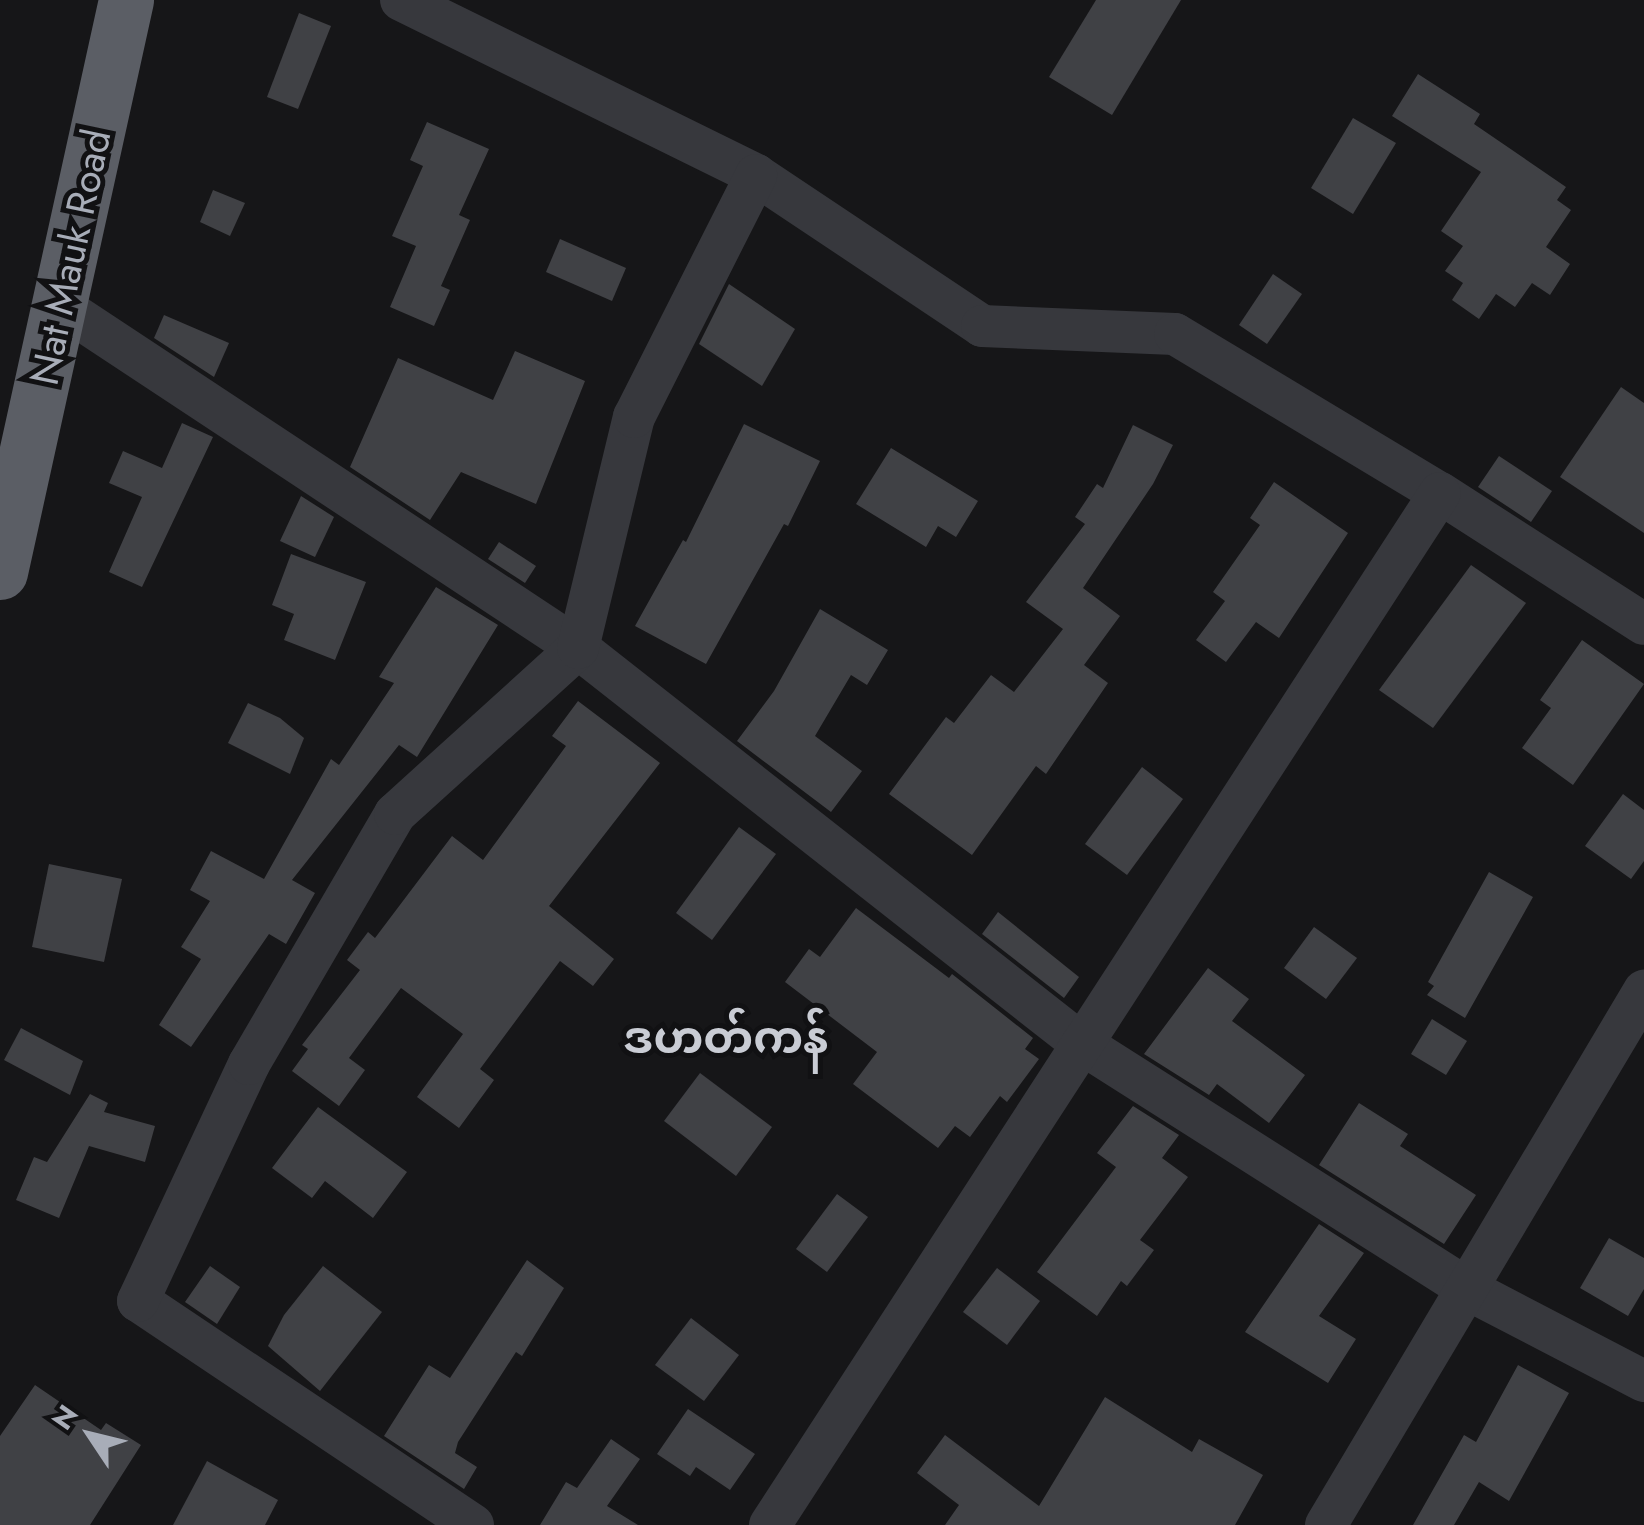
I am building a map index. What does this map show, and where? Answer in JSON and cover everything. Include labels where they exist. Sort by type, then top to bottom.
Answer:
[{"type":"highway","name":"Nat Mauk Road","points":[[0,572],[126,0]]},
{"type":"street","points":[[401,0],[756,175],[982,326],[1174,334],[1440,493],[1644,624]]},
{"type":"street","points":[[473,1525],[138,1302],[249,1064],[395,814],[578,648],[634,417],[756,175]]},
{"type":"street","points":[[59,305],[578,648],[1082,1044],[1469,1290],[1644,1381]]},
{"type":"street","points":[[770,1525],[1440,493]]},
{"type":"street","points":[[1326,1525],[1644,991]]},
{"type":"building","points":[[1096,0],[1181,0],[1112,115],[1049,77]]},
{"type":"building","points":[[299,13],[331,26],[298,109],[267,97]]},
{"type":"building","points":[[1418,74],[1480,114],[1474,124],[1566,187],[1557,200],[1571,210],[1546,247],[1570,264],[1550,295],[1532,283],[1515,307],[1496,294],[1479,319],[1452,300],[1463,283],[1445,271],[1463,246],[1441,231],[1481,172],[1392,116]]},
{"type":"building","points":[[1353,118],[1396,143],[1353,214],[1311,188]]},
{"type":"building","points":[[427,122],[489,149],[459,215],[470,220],[441,286],[450,290],[434,326],[390,307],[416,246],[392,236],[423,166],[410,160]]},
{"type":"building","points":[[213,190],[245,203],[230,236],[200,222]]},
{"type":"building","points":[[560,239],[626,268],[612,301],[546,272]]},
{"type":"building","points":[[1273,274],[1302,294],[1267,344],[1239,325]]},
{"type":"building","points":[[729,284],[795,329],[762,386],[699,344]]},
{"type":"building","points":[[164,315],[229,343],[214,377],[154,338]]},
{"type":"building","points":[[515,351],[585,381],[536,504],[461,472],[430,520],[350,467],[398,358],[493,400]]},
{"type":"building","points":[[1621,387],[1644,403],[1644,533],[1560,477]]},
{"type":"building","points":[[182,423],[213,437],[142,587],[109,572],[142,497],[109,483],[123,451],[162,468]]},
{"type":"building","points":[[744,424],[820,461],[788,526],[784,524],[706,664],[635,626],[683,540],[686,542]]},
{"type":"building","points":[[1133,425],[1173,445],[1153,484],[1083,588],[1120,616],[1084,665],[1108,683],[1046,774],[1036,766],[972,855],[889,794],[946,717],[954,723],[991,675],[1014,692],[1063,629],[1026,602],[1085,524],[1075,517],[1097,484],[1103,488]]},
{"type":"building","points":[[891,448],[978,501],[956,537],[938,526],[926,547],[856,504]]},
{"type":"building","points":[[1499,456],[1552,491],[1531,522],[1478,487]]},
{"type":"building","points":[[1274,482],[1348,533],[1279,638],[1256,622],[1226,662],[1196,640],[1225,601],[1213,592],[1260,525],[1250,518]]},
{"type":"building","points":[[301,496],[334,517],[315,557],[280,541]]},
{"type":"building","points":[[499,542],[536,566],[525,583],[488,559]]},
{"type":"building","points":[[291,554],[366,582],[335,660],[284,640],[294,614],[272,605]]},
{"type":"building","points":[[1471,565],[1526,603],[1433,728],[1379,690]]},
{"type":"building","points":[[436,587],[498,625],[417,757],[399,745],[292,880],[315,893],[286,944],[269,934],[191,1047],[159,1025],[201,959],[181,947],[210,901],[190,890],[211,851],[264,879],[331,759],[339,765],[394,683],[379,677]]},
{"type":"building","points":[[820,609],[888,650],[867,685],[851,675],[815,736],[862,771],[831,812],[737,741],[774,691]]},
{"type":"building","points":[[1582,640],[1644,684],[1573,785],[1522,748],[1551,708],[1540,700]]},
{"type":"building","points":[[578,701],[660,763],[549,906],[614,959],[593,986],[560,961],[480,1069],[494,1080],[459,1128],[417,1097],[463,1034],[401,988],[349,1058],[365,1070],[339,1106],[292,1071],[308,1049],[302,1045],[360,970],[347,960],[368,932],[375,938],[452,836],[483,860],[566,746],[552,736]]},
{"type":"building","points":[[248,703],[280,718],[304,738],[290,774],[228,743]]},
{"type":"building","points":[[1142,767],[1183,799],[1127,875],[1085,844]]},
{"type":"building","points":[[1623,794],[1644,810],[1644,861],[1631,879],[1585,846]]},
{"type":"building","points":[[739,827],[776,854],[712,940],[676,913]]},
{"type":"building","points":[[49,864],[122,879],[104,962],[32,947]]},
{"type":"building","points":[[1489,872],[1533,897],[1465,1018],[1427,995],[1434,986],[1428,982]]},
{"type":"building","points":[[856,908],[949,978],[952,974],[1033,1038],[1025,1049],[1039,1059],[1007,1102],[1000,1096],[970,1137],[955,1126],[938,1148],[853,1084],[877,1052],[785,982],[809,949],[820,957]]},
{"type":"building","points":[[998,912],[1079,977],[1064,998],[982,934]]},
{"type":"building","points":[[1314,927],[1357,958],[1326,999],[1284,968]]},
{"type":"building","points":[[1208,968],[1249,999],[1232,1021],[1305,1075],[1269,1123],[1217,1084],[1209,1095],[1144,1054]]},
{"type":"building","points":[[1432,1019],[1467,1041],[1446,1075],[1411,1054]]},
{"type":"building","points":[[21,1028],[83,1061],[70,1095],[4,1060]]},
{"type":"building","points":[[700,1073],[772,1127],[736,1176],[664,1121]]},
{"type":"building","points":[[90,1094],[108,1103],[104,1112],[155,1126],[145,1162],[89,1146],[59,1218],[16,1200],[34,1157],[47,1162]]},
{"type":"building","points":[[1359,1103],[1408,1134],[1400,1146],[1476,1195],[1444,1244],[1319,1165]]},
{"type":"building","points":[[1133,1106],[1179,1135],[1162,1158],[1188,1177],[1140,1240],[1154,1250],[1127,1286],[1121,1281],[1097,1316],[1037,1272],[1116,1167],[1097,1153]]},
{"type":"building","points":[[318,1107],[407,1172],[373,1218],[325,1181],[312,1198],[272,1168]]},
{"type":"building","points":[[837,1194],[868,1217],[827,1272],[796,1249]]},
{"type":"building","points":[[1319,1224],[1364,1253],[1319,1316],[1356,1339],[1328,1383],[1245,1332]]},
{"type":"building","points":[[1609,1238],[1644,1258],[1644,1289],[1628,1316],[1580,1288]]},
{"type":"building","points":[[527,1260],[564,1288],[522,1356],[516,1352],[458,1442],[455,1453],[477,1467],[464,1489],[384,1436],[429,1365],[450,1378]]},
{"type":"building","points":[[210,1266],[240,1287],[217,1324],[185,1302]]},
{"type":"building","points":[[323,1266],[382,1312],[320,1391],[268,1346],[284,1315]]},
{"type":"building","points":[[997,1268],[1040,1301],[1007,1345],[963,1312]]},
{"type":"building","points":[[691,1318],[739,1355],[704,1401],[655,1365]]},
{"type":"building","points":[[1518,1365],[1569,1393],[1509,1501],[1479,1482],[1454,1525],[1413,1525],[1464,1435],[1476,1442]]},
{"type":"building","points":[[35,1385],[101,1430],[106,1423],[141,1445],[90,1525],[0,1525],[0,1436]]},
{"type":"building","points":[[1105,1397],[1192,1452],[1199,1439],[1263,1475],[1235,1525],[945,1525],[959,1505],[917,1473],[945,1435],[1039,1506]]},
{"type":"building","points":[[688,1409],[755,1454],[730,1490],[696,1467],[690,1476],[657,1454]]},
{"type":"building","points":[[611,1439],[640,1459],[607,1506],[638,1525],[540,1525],[566,1482],[577,1488]]},
{"type":"building","points":[[207,1461],[278,1500],[265,1525],[173,1525]]},
{"type":"district","name":"ဒဟတ်ကန်","points":[[726,1038]]}]
